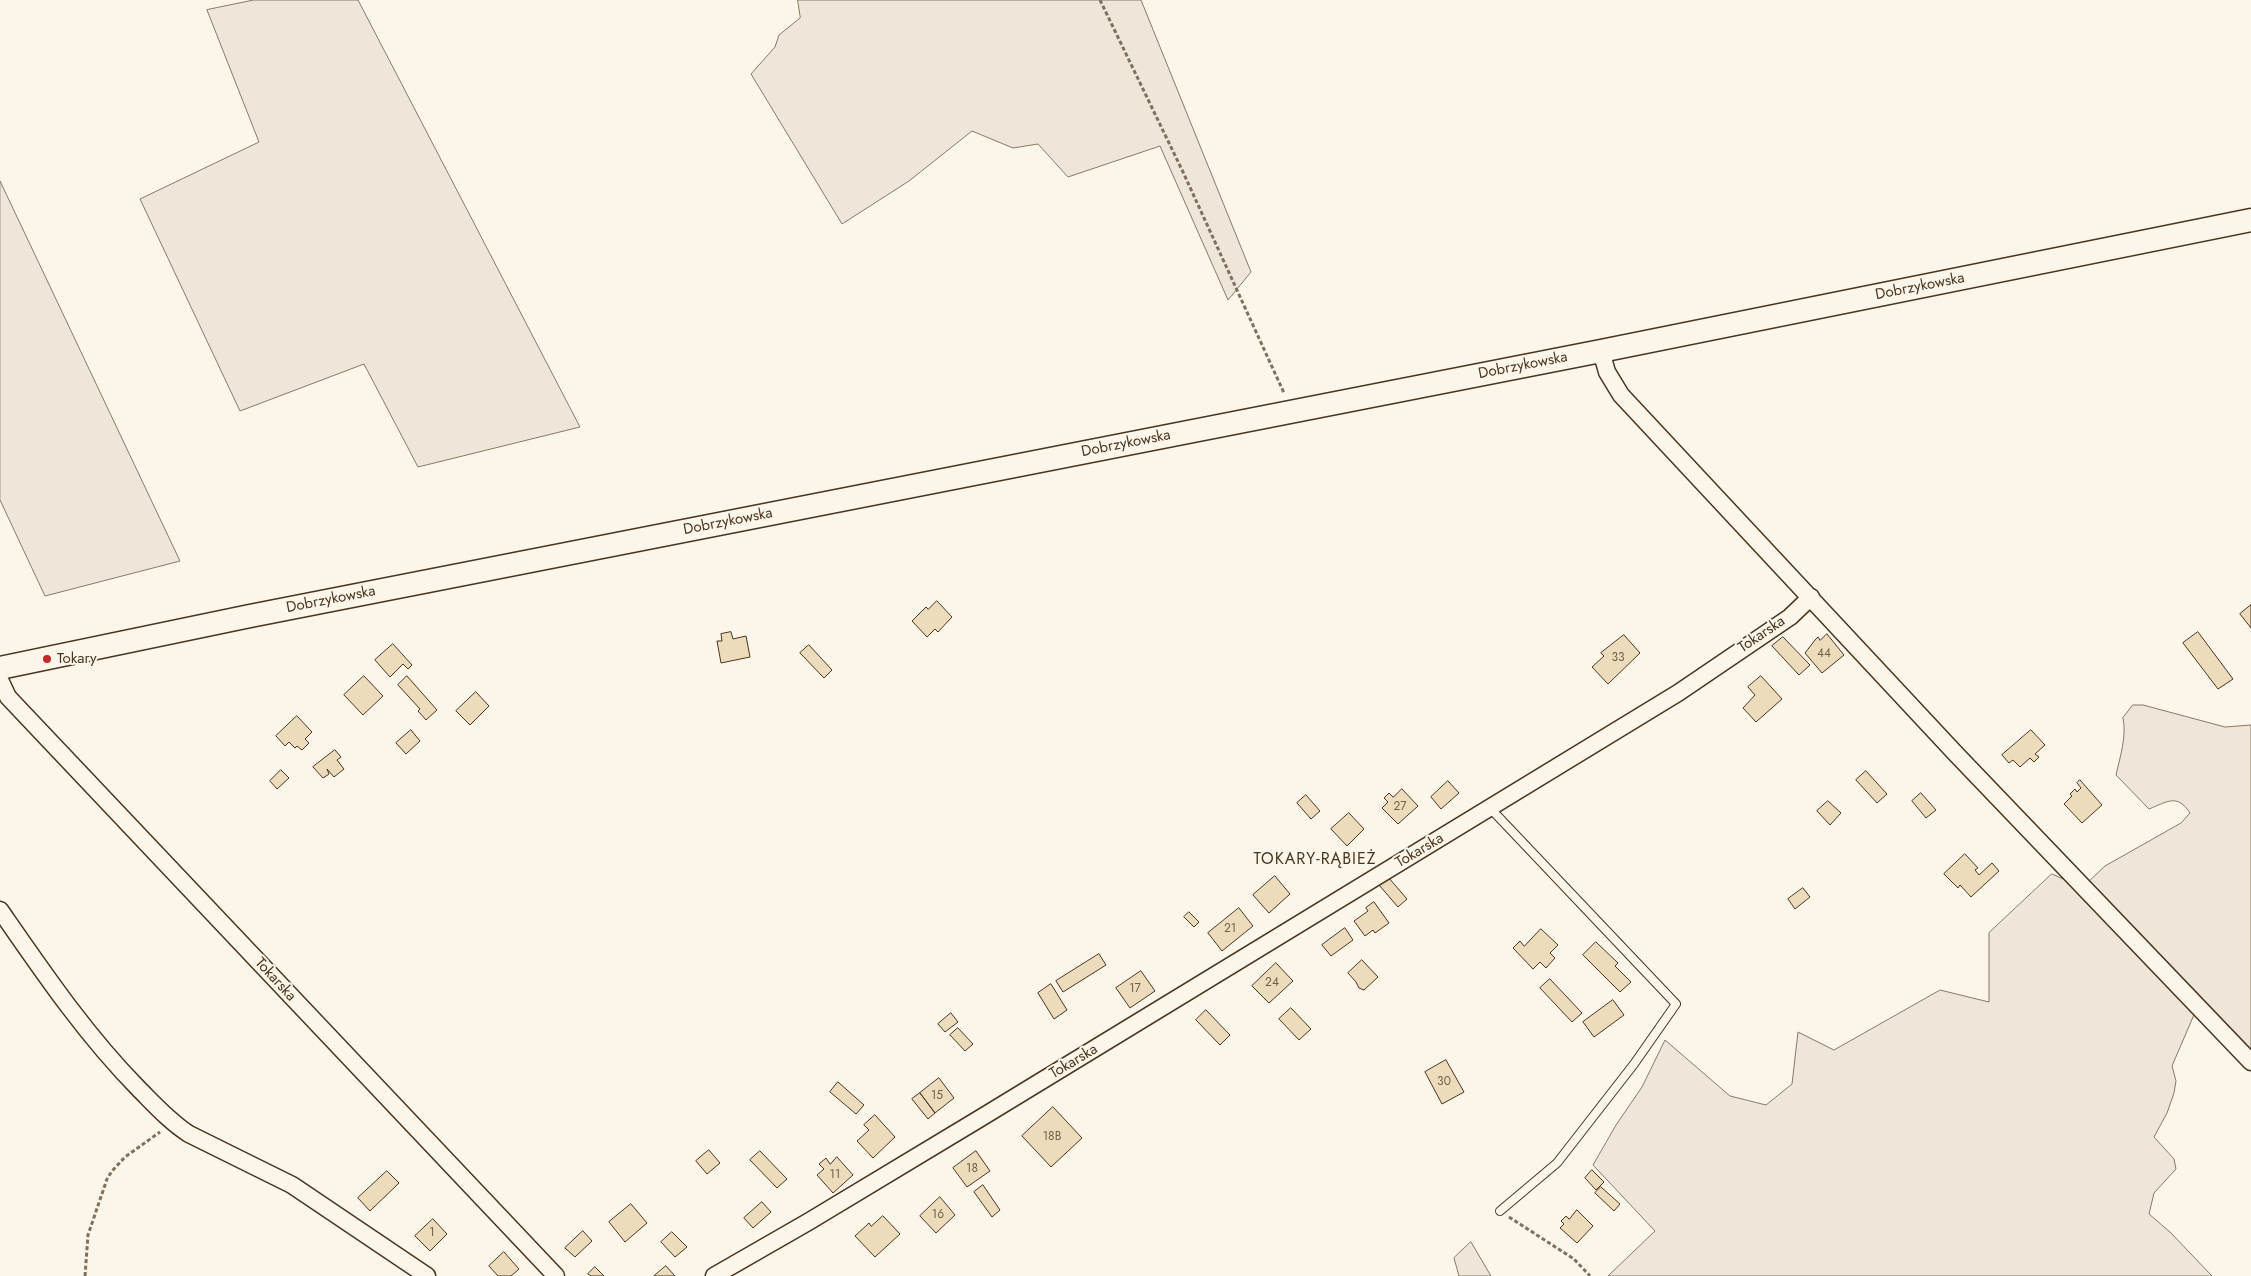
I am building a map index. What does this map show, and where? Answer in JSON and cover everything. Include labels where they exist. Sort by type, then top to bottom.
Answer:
[{"type":"main road","name":"Dobrzykowska","points":[[0,668],[250,616],[1601,351],[2251,220]]},
{"type":"street","points":[[1601,351],[1607,372],[1622,395],[1975,774],[2251,1062]]},
{"type":"street","name":"Tokarska","points":[[714,1276],[825,1212],[1678,692],[1790,617],[1811,597]]},
{"type":"street","name":"Tokarska","points":[[0,680],[8,697],[556,1276]]},
{"type":"street","points":[[0,910],[76,1018],[119,1068],[173,1123],[189,1134],[252,1164],[300,1190],[427,1276]]},
{"type":"lane","points":[[1490,808],[1676,1004],[1634,1064],[1557,1163],[1500,1211]]},
{"type":"path","points":[[1100,0],[1183,172],[1293,411]]},
{"type":"path","points":[[85,1276],[88,1235],[103,1189],[112,1171],[125,1157],[173,1123]]},
{"type":"path","points":[[1500,1211],[1574,1259],[1590,1276]]},
{"type":"shaded area","points":[[254,0],[358,0],[580,427],[418,467],[364,364],[240,411],[140,199],[259,142],[207,10]]},
{"type":"shaded area","points":[[798,0],[1141,0],[1251,272],[1228,300],[1160,146],[1068,177],[1038,144],[1013,148],[972,131],[909,181],[842,224],[751,74],[775,47],[779,35],[800,18]]},
{"type":"shaded area","points":[[0,181],[180,561],[45,596],[0,500]]},
{"type":"shaded area","points":[[2133,705],[2143,705],[2225,727],[2251,725],[2251,1055],[2087,883],[2105,866],[2181,823],[2190,813],[2181,803],[2176,801],[2166,802],[2149,809],[2116,775],[2124,739],[2123,718]]},
{"type":"shaded area","points":[[2052,874],[2072,883],[2196,1010],[2172,1066],[2176,1081],[2174,1093],[2167,1113],[2154,1137],[2174,1159],[2176,1169],[2154,1193],[2149,1214],[2170,1232],[2212,1276],[1608,1276],[1655,1231],[1593,1165],[1616,1125],[1642,1087],[1665,1040],[1730,1096],[1766,1105],[1792,1084],[1798,1032],[1834,1050],[1940,990],[1989,1002],[1989,933]]},
{"type":"shaded area","points":[[1471,1242],[1491,1276],[1459,1276],[1454,1258]]},
{"type":"building","points":[[937,601],[952,617],[938,632],[935,629],[927,637],[912,621],[926,607],[928,609]]},
{"type":"building","points":[[2251,605],[2251,628],[2240,614]]},
{"type":"building","points":[[731,632],[733,639],[746,636],[750,657],[721,663],[717,641],[722,641],[721,634]]},
{"type":"building","points":[[2198,632],[2233,679],[2218,689],[2183,643]]},
{"type":"building","points":[[1827,634],[1844,655],[1822,673],[1805,653],[1818,637],[1820,640]]},
{"type":"building","points":[[1624,635],[1640,653],[1608,684],[1592,667],[1604,656],[1601,653]]},
{"type":"building","points":[[1783,637],[1810,665],[1799,675],[1772,646]]},
{"type":"building","points":[[393,644],[412,665],[408,669],[403,664],[390,677],[375,660]]},
{"type":"building","points":[[809,645],[832,670],[824,678],[800,653]]},
{"type":"building","points":[[364,676],[383,696],[363,715],[344,695]]},
{"type":"building","points":[[407,676],[437,710],[426,720],[418,711],[420,709],[398,685]]},
{"type":"building","points":[[1761,676],[1782,699],[1756,722],[1743,708],[1755,695],[1748,687]]},
{"type":"building","points":[[476,692],[489,706],[470,725],[456,711]]},
{"type":"building","points":[[297,716],[312,732],[305,739],[309,743],[302,750],[297,746],[295,748],[289,742],[285,746],[276,736]]},
{"type":"building","points":[[411,730],[420,741],[406,754],[396,743]]},
{"type":"building","points":[[2031,730],[2045,745],[2035,754],[2039,757],[2034,762],[2030,758],[2020,767],[2013,760],[2009,763],[2002,755]]},
{"type":"building","points":[[335,750],[341,757],[337,760],[344,769],[334,777],[327,769],[329,774],[323,778],[313,767]]},
{"type":"building","points":[[281,770],[289,778],[277,789],[270,781]]},
{"type":"building","points":[[1866,771],[1887,794],[1877,803],[1856,780]]},
{"type":"building","points":[[2080,780],[2102,805],[2082,823],[2064,804],[2072,796],[2070,794],[2075,789],[2077,792],[2081,788],[2077,783]]},
{"type":"building","points":[[1448,781],[1459,793],[1441,809],[1431,797]]},
{"type":"building","points":[[1402,789],[1418,806],[1398,824],[1382,808],[1388,802],[1384,798],[1389,793],[1393,797]]},
{"type":"building","points":[[1921,793],[1936,810],[1926,818],[1912,801]]},
{"type":"building","points":[[1306,795],[1320,811],[1311,819],[1297,803]]},
{"type":"building","points":[[1828,801],[1841,813],[1830,825],[1817,811]]},
{"type":"building","points":[[1349,813],[1364,829],[1347,846],[1331,829]]},
{"type":"building","points":[[1965,854],[1978,868],[1975,870],[1979,875],[1992,863],[1999,871],[1971,897],[1960,885],[1958,888],[1944,874]]},
{"type":"building","points":[[1275,876],[1290,894],[1269,913],[1253,895]]},
{"type":"building","points":[[1388,877],[1407,899],[1398,907],[1379,885]]},
{"type":"building","points":[[1803,888],[1810,897],[1795,909],[1788,899]]},
{"type":"building","points":[[1374,902],[1389,923],[1375,933],[1373,930],[1365,936],[1354,921],[1368,911],[1366,908]]},
{"type":"building","points":[[1239,908],[1253,926],[1222,951],[1208,933]]},
{"type":"building","points":[[1189,912],[1199,922],[1194,927],[1184,917]]},
{"type":"building","points":[[1345,928],[1353,940],[1331,956],[1322,945]]},
{"type":"building","points":[[1541,929],[1558,945],[1550,953],[1555,958],[1546,968],[1540,962],[1533,969],[1513,948],[1520,941],[1524,946]]},
{"type":"building","points":[[1596,942],[1618,963],[1615,966],[1631,982],[1620,992],[1583,955]]},
{"type":"building","points":[[1099,954],[1106,965],[1063,992],[1056,981]]},
{"type":"building","points":[[1362,960],[1378,977],[1364,990],[1359,988],[1348,973]]},
{"type":"building","points":[[1276,963],[1293,981],[1269,1003],[1252,986]]},
{"type":"building","points":[[1141,971],[1155,991],[1130,1008],[1116,988]]},
{"type":"building","points":[[1550,979],[1582,1013],[1572,1022],[1540,988]]},
{"type":"building","points":[[1051,984],[1067,1010],[1054,1019],[1038,993]]},
{"type":"building","points":[[1613,1000],[1624,1015],[1594,1037],[1583,1022]]},
{"type":"building","points":[[1291,1008],[1311,1029],[1299,1040],[1279,1019]]},
{"type":"building","points":[[1206,1010],[1230,1035],[1220,1045],[1196,1020]]},
{"type":"building","points":[[951,1013],[958,1022],[945,1032],[938,1024]]},
{"type":"building","points":[[958,1028],[973,1044],[965,1051],[950,1035]]},
{"type":"building","points":[[1446,1060],[1464,1092],[1442,1104],[1425,1072]]},
{"type":"building","points":[[939,1078],[954,1098],[935,1113],[920,1093]]},
{"type":"building","points":[[838,1082],[864,1105],[856,1114],[830,1092]]},
{"type":"building","points":[[920,1093],[935,1113],[928,1119],[912,1099]]},
{"type":"building","points":[[1053,1107],[1082,1138],[1051,1167],[1022,1136]]},
{"type":"building","points":[[875,1115],[895,1137],[873,1158],[857,1141],[869,1130],[864,1125]]},
{"type":"building","points":[[709,1150],[720,1163],[707,1174],[696,1161]]},
{"type":"building","points":[[760,1151],[787,1179],[777,1188],[750,1160]]},
{"type":"building","points":[[976,1151],[990,1171],[967,1187],[953,1168]]},
{"type":"building","points":[[837,1157],[853,1175],[833,1193],[817,1175],[824,1169],[819,1164],[826,1158],[830,1164]]},
{"type":"building","points":[[1592,1170],[1604,1182],[1596,1190],[1585,1178]]},
{"type":"building","points":[[387,1171],[399,1183],[370,1211],[358,1198]]},
{"type":"building","points":[[983,1185],[1000,1210],[992,1217],[974,1192]]},
{"type":"building","points":[[1601,1187],[1620,1204],[1614,1211],[1595,1193]]},
{"type":"building","points":[[940,1197],[955,1215],[936,1233],[920,1216]]},
{"type":"building","points":[[762,1202],[771,1212],[753,1228],[744,1218]]},
{"type":"building","points":[[631,1204],[647,1223],[625,1242],[609,1222]]},
{"type":"building","points":[[1577,1210],[1593,1226],[1577,1243],[1560,1228],[1564,1224],[1561,1221],[1566,1216],[1569,1219]]},
{"type":"building","points":[[883,1216],[900,1234],[875,1257],[855,1236],[869,1223],[871,1226]]},
{"type":"building","points":[[433,1219],[447,1234],[430,1251],[415,1236]]},
{"type":"building","points":[[583,1231],[592,1241],[575,1257],[565,1248]]},
{"type":"building","points":[[672,1232],[687,1247],[675,1257],[661,1242]]},
{"type":"building","points":[[504,1252],[519,1269],[511,1276],[498,1276],[489,1266]]},
{"type":"building","points":[[666,1266],[675,1276],[654,1276]]},
{"type":"building","points":[[595,1267],[604,1276],[591,1276],[588,1274]]},
{"type":"place","name":"Tokary","points":[[47,659]]},
{"type":"district","name":"TOKARY-RĄBIEŻ","points":[[1315,860]]}]
